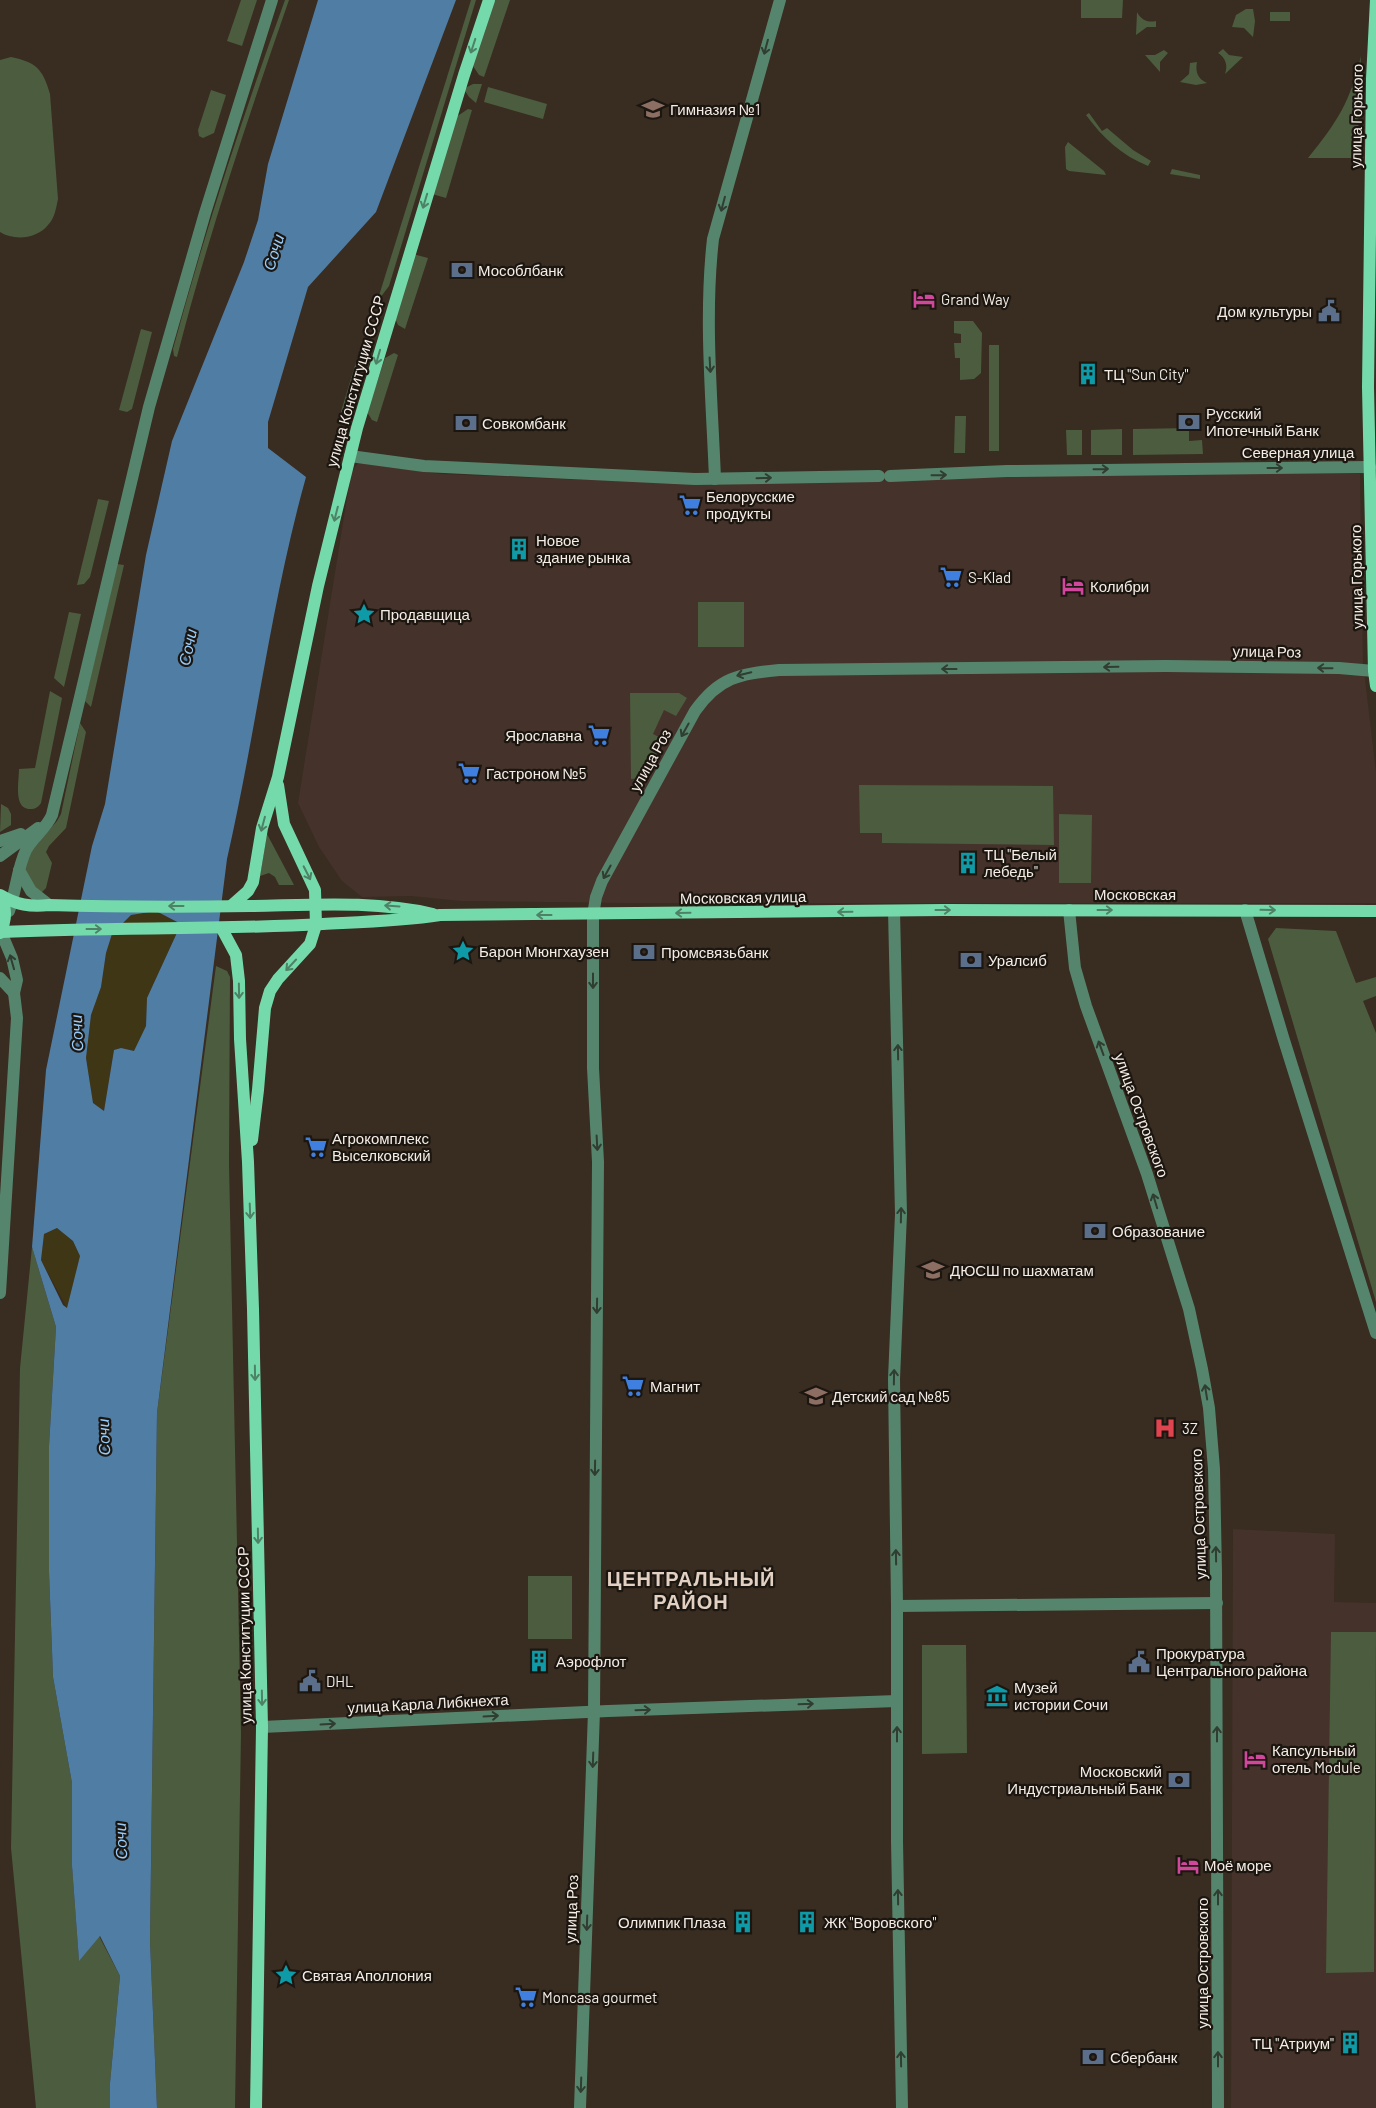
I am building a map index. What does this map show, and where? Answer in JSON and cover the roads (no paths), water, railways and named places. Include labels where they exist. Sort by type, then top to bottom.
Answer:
[{"type":"main road","name":"улица Конституции СССР","points":[[278,777],[318,586],[350,456],[382,342],[489,0]]},
{"type":"main road","name":"улица Горького","points":[[1376,0],[1372,79],[1370,232],[1370,467],[1374,671],[1376,686]]},
{"type":"main road","points":[[248,1162],[258,1090],[265,1008],[270,991],[278,979],[310,944],[316,925],[315,890],[284,824],[278,777]]},
{"type":"main road","points":[[228,906],[248,891],[253,882],[262,828],[278,777]]},
{"type":"main road","points":[[0,895],[12,902],[35,907],[52,905],[316,905],[406,907],[440,916]]},
{"type":"main road","points":[[0,895],[4,906],[2,929],[222,929],[406,921],[440,916]]},
{"type":"main road","name":"Московская улица","points":[[440,916],[894,911]]},
{"type":"main road","name":"Московская","points":[[894,911],[1376,911]]},
{"type":"main road","points":[[222,929],[233,947],[238,967],[243,1099],[248,1162]]},
{"type":"main road","name":"улица Конституции СССР","points":[[248,1162],[262,1726],[256,2108]]},
{"type":"street","points":[[0,1293],[17,1038],[14,993],[17,980],[2,929],[12,902],[19,870],[28,847],[44,830],[50,819],[81,698],[149,407],[205,213],[272,0]]},
{"type":"street","points":[[715,480],[710,357],[710,264],[713,239],[780,0]]},
{"type":"street","name":"Северная улица","points":[[350,456],[424,466],[715,480],[1007,471],[1370,467]]},
{"type":"street","name":"улица Роз","points":[[580,2108],[594,1711],[598,1162],[593,1068],[593,915],[596,897],[602,881],[695,712],[705,698],[722,682],[732,677],[746,673],[779,670],[1160,666],[1330,668],[1374,671]]},
{"type":"street","points":[[0,841],[13,838],[50,819]]},
{"type":"street","points":[[0,856],[50,819]]},
{"type":"street","points":[[19,870],[32,891],[52,905]]},
{"type":"street","name":"улица Островского","points":[[1069,910],[1075,968],[1086,1006],[1147,1174],[1189,1309],[1202,1369],[1212,1432],[1217,1603],[1218,2108]]},
{"type":"street","points":[[1245,910],[1376,1333]]},
{"type":"street","points":[[894,911],[901,1214],[894,1379],[902,2108]]},
{"type":"street","points":[[0,978],[14,993]]},
{"type":"street","points":[[897,1606],[1217,1603]]},
{"type":"street","name":"улица Карла Либкнехта","points":[[262,1726],[594,1711],[897,1701]]},
{"type":"water","name":"Сочи","points":[[318,0],[456,0],[376,212],[308,287],[268,422],[268,448],[306,477],[273,619],[247,763],[227,859],[157,1413],[150,1941],[157,2108],[110,2108],[110,2083],[120,1976],[100,1936],[79,1961],[72,1866],[72,1783],[53,1677],[49,1572],[49,1446],[56,1327],[32,1247],[46,1070],[92,846],[105,804],[146,555],[172,441],[244,262],[258,220],[268,164]],"holes":[[[156,911],[181,924],[147,998],[146,1026],[134,1051],[121,1048],[114,1050],[104,1111],[93,1103],[86,1058],[91,1015],[101,987],[106,953],[112,934],[131,915]],[[57,1228],[73,1241],[80,1256],[67,1308],[63,1305],[41,1260],[44,1234]]]},
{"type":"place","name":"Гимназия №1","points":[[653,109]]},
{"type":"place","name":"Мособлбанк","points":[[462,270]]},
{"type":"place","name":"Grand Way","points":[[924,299]]},
{"type":"place","name":"Дом культуры","points":[[1329,311]]},
{"type":"place","name":"ТЦ \"Sun City\"","points":[[1088,374]]},
{"type":"place","name":"Русский Ипотечный Банк","points":[[1189,422]]},
{"type":"place","name":"Совкомбанк","points":[[466,423]]},
{"type":"place","name":"Белорусские продукты","points":[[690,505]]},
{"type":"place","name":"Новое здание рынка","points":[[519,549]]},
{"type":"place","name":"S-Klad","points":[[951,577]]},
{"type":"place","name":"Колибри","points":[[1073,586]]},
{"type":"place","name":"Продавщица","points":[[364,614]]},
{"type":"place","name":"Ярославна","points":[[599,735]]},
{"type":"place","name":"Гастроном №5","points":[[469,773]]},
{"type":"place","name":"ТЦ \"Белый лебедь\"","points":[[968,863]]},
{"type":"place","name":"Барон Мюнгхаузен","points":[[463,951]]},
{"type":"place","name":"Промсвязьбанк","points":[[644,952]]},
{"type":"place","name":"Уралсиб","points":[[971,960]]},
{"type":"place","name":"Агрокомплекс Выселковский","points":[[316,1147]]},
{"type":"place","name":"Образование","points":[[1095,1231]]},
{"type":"place","name":"ДЮСШ по шахматам","points":[[933,1270]]},
{"type":"place","name":"Магнит","points":[[633,1386]]},
{"type":"place","name":"Детский сад №85","points":[[816,1396]]},
{"type":"place","name":"3Z","points":[[1165,1428]]},
{"type":"place","name":"Аэрофлот","points":[[539,1661]]},
{"type":"place","name":"Прокуратура Центрального района","points":[[1139,1662]]},
{"type":"place","name":"DHL","points":[[310,1681]]},
{"type":"place","name":"Музей истории Сочи","points":[[997,1696]]},
{"type":"place","name":"Капсульный отель Module","points":[[1255,1759]]},
{"type":"place","name":"Московский Индустриальный Банк","points":[[1179,1780]]},
{"type":"place","name":"Моё море","points":[[1188,1865]]},
{"type":"place","name":"Олимпик Плаза","points":[[743,1922]]},
{"type":"place","name":"ЖК \"Воровского\"","points":[[807,1922]]},
{"type":"place","name":"Святая Аполлония","points":[[286,1975]]},
{"type":"place","name":"Moncasa gourmet","points":[[526,1997]]},
{"type":"place","name":"ТЦ \"Атриум\"","points":[[1350,2043]]},
{"type":"place","name":"Сбербанк","points":[[1093,2057]]},
{"type":"district","name":"ЦЕНТРАЛЬНЫЙ РАЙОН","points":[[691,1590]]}]
